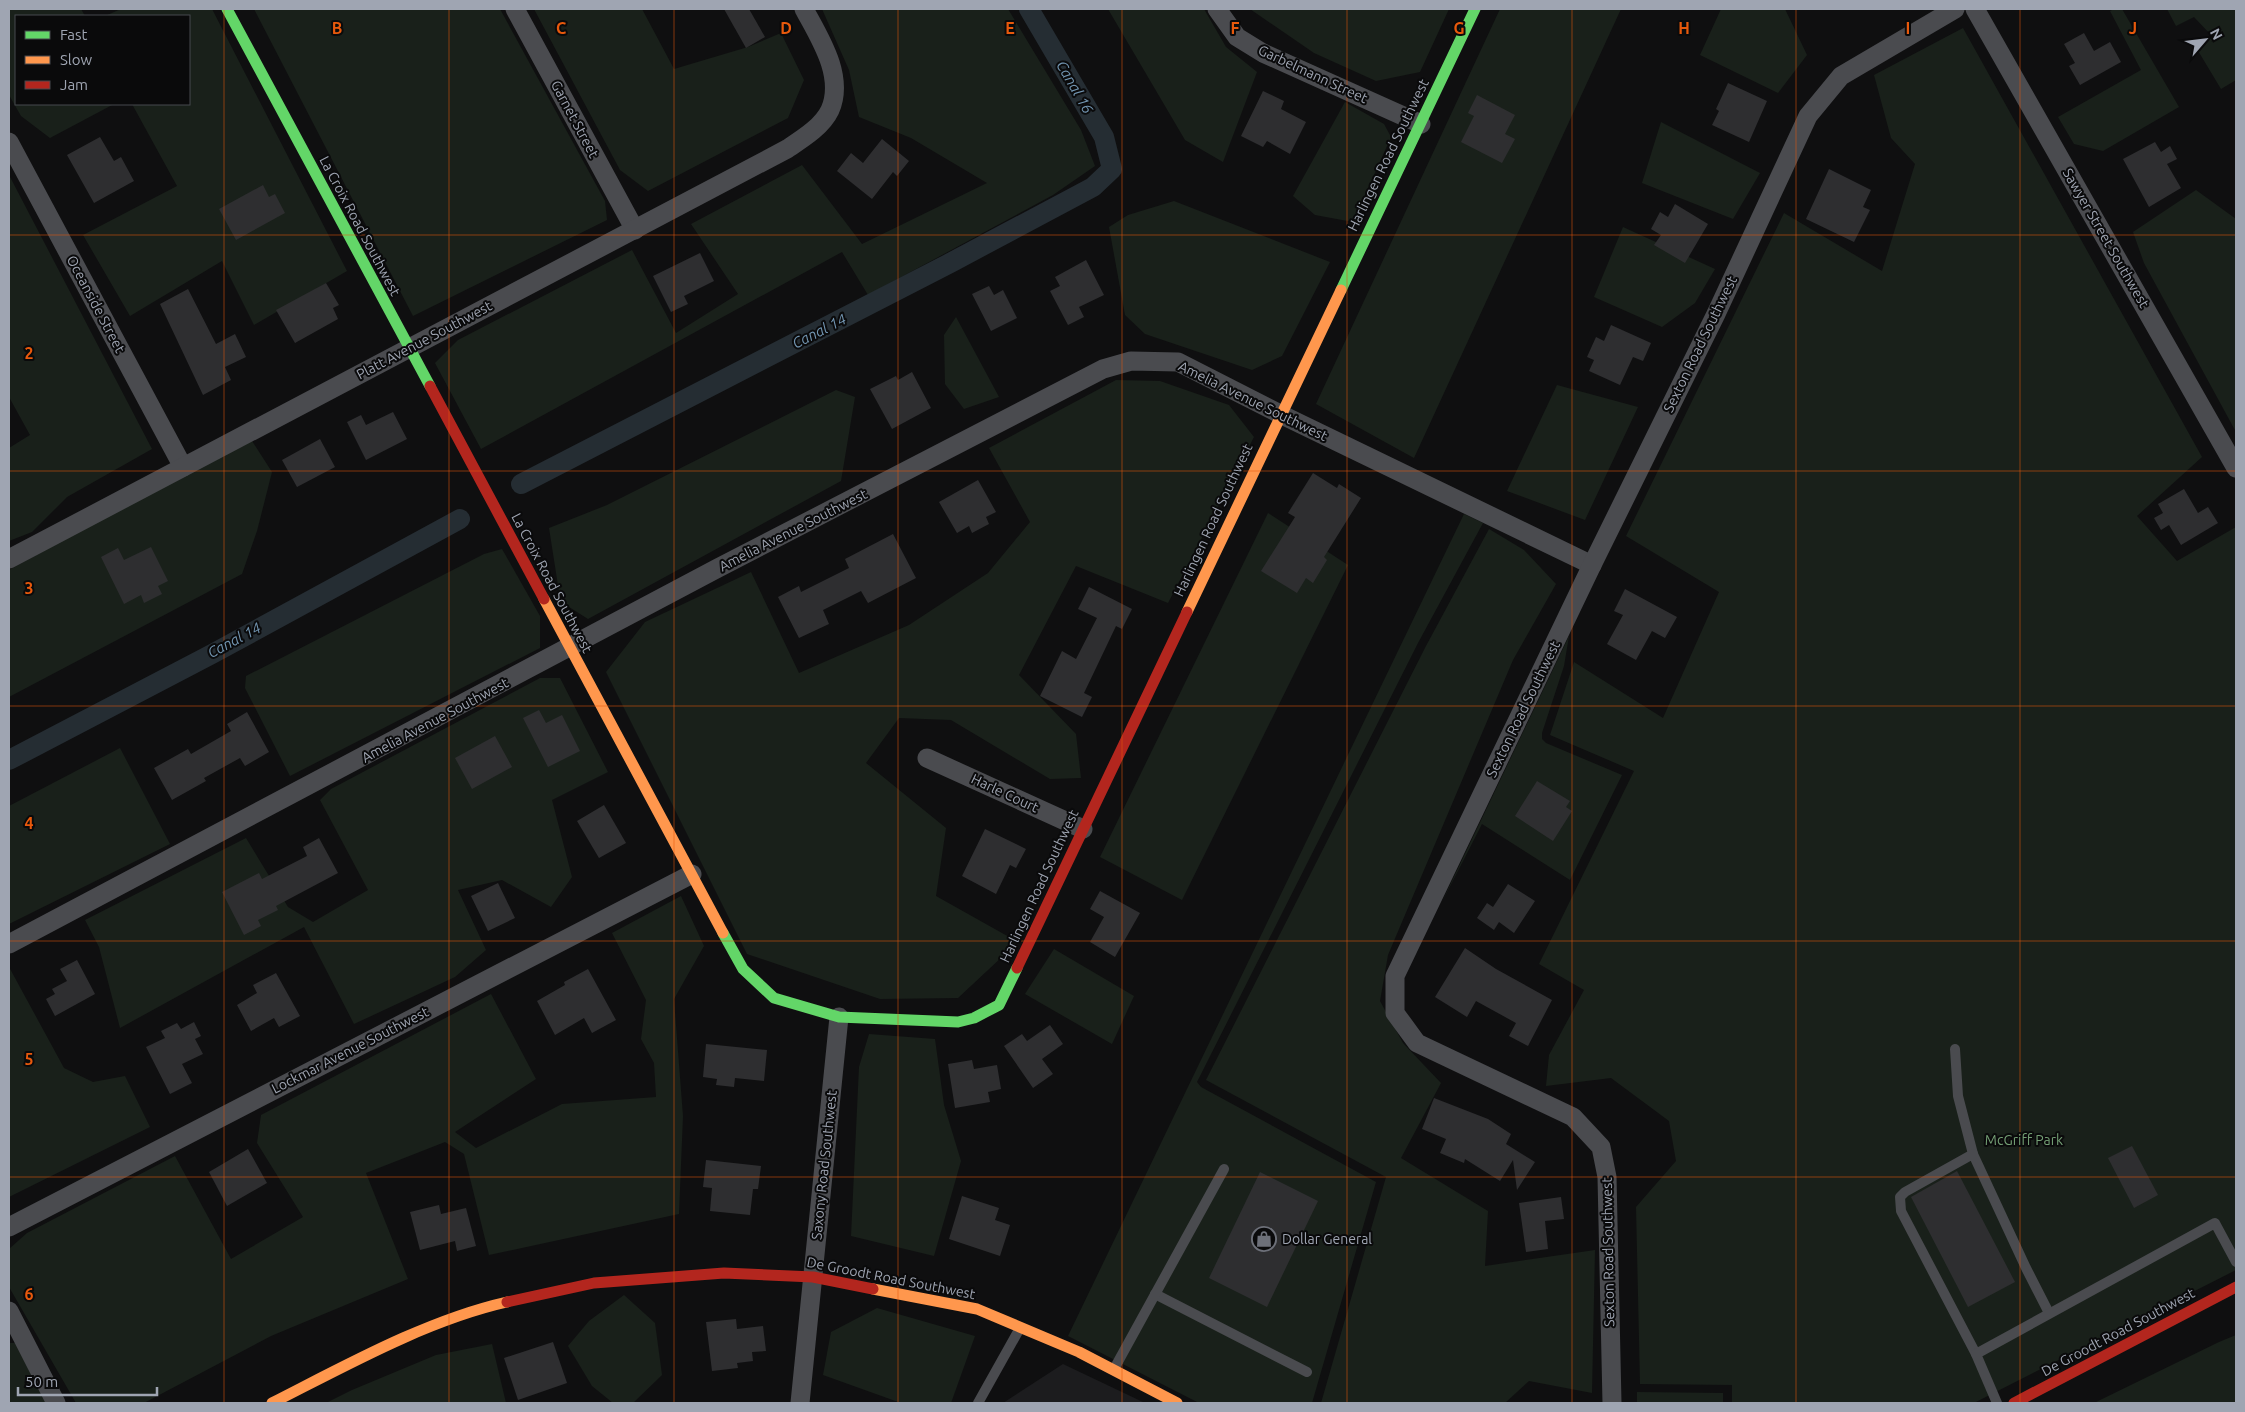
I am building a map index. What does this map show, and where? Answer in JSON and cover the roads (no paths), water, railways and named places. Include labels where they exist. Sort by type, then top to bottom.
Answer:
[{"type":"street","name":"La Croix Road Southwest","points":[[227,9],[743,969],[774,998],[839,1017],[958,1022]]},
{"type":"street","name":"Garnet Street","points":[[515,9],[634,230]]},
{"type":"street","name":"Platt Avenue Southwest","points":[[9,559],[787,149],[810,133],[830,110],[835,80],[826,50],[804,9]]},
{"type":"street","name":"Garbelmann Street","points":[[1218,9],[1237,37],[1263,53],[1420,124]]},
{"type":"street","name":"Harlingen Road Southwest","points":[[958,1022],[974,1018],[999,1004],[1475,9]]},
{"type":"street","name":"Sexton Road Southwest","points":[[1612,1403],[1607,1177],[1602,1146],[1573,1117],[1417,1043],[1395,1013],[1395,976],[1592,565],[1716,314],[1808,116],[1841,76],[1955,9]]},
{"type":"street","name":"Sawyer Street Southwest","points":[[1975,9],[2236,468]]},
{"type":"street","name":"Oceanside Street","points":[[9,142],[183,467]]},
{"type":"street","name":"Amelia Avenue Southwest","points":[[9,944],[570,649],[718,568],[1103,369],[1131,361],[1178,362],[1280,414],[1592,565]]},
{"type":"street","name":"Harle Court","points":[[927,758],[1083,829]]},
{"type":"street","name":"Lockmar Avenue Southwest","points":[[9,1227],[692,874]]},
{"type":"street","name":"Saxony Road Southwest","points":[[800,1403],[839,1017]]},
{"type":"street","name":"De Groodt Road Southwest","points":[[272,1403],[369,1353],[480,1308],[594,1283],[724,1272],[814,1277],[976,1308],[1078,1352],[1177,1403]]},
{"type":"street","name":"De Groodt Road Southwest","points":[[2014,1403],[2236,1287]]},
{"type":"street","points":[[9,1311],[56,1403]]},
{"type":"lane","points":[[1955,1049],[1958,1096],[1973,1154],[2049,1313]]},
{"type":"lane","points":[[1973,1154],[1905,1192],[1900,1197],[1899,1203],[1946,1299],[1976,1354],[1997,1403]]},
{"type":"lane","points":[[1113,1370],[1224,1169]]},
{"type":"lane","points":[[1976,1354],[2215,1223],[2236,1262]]},
{"type":"lane","points":[[1156,1294],[1307,1372]]},
{"type":"lane","points":[[978,1403],[1020,1327]]},
{"type":"waterway","name":"Canal 14","points":[[521,484],[952,262],[1093,187],[1112,169],[1104,137],[1029,9]]},
{"type":"waterway","name":"Canal 14","points":[[9,760],[212,654],[460,519]]},
{"type":"place","name":"Dollar General","points":[[1264,1239]]},
{"type":"water label","name":"Canal 16","points":[[1075,87]]},
{"type":"park label","name":"McGriff Park","points":[[2024,1140]]}]
